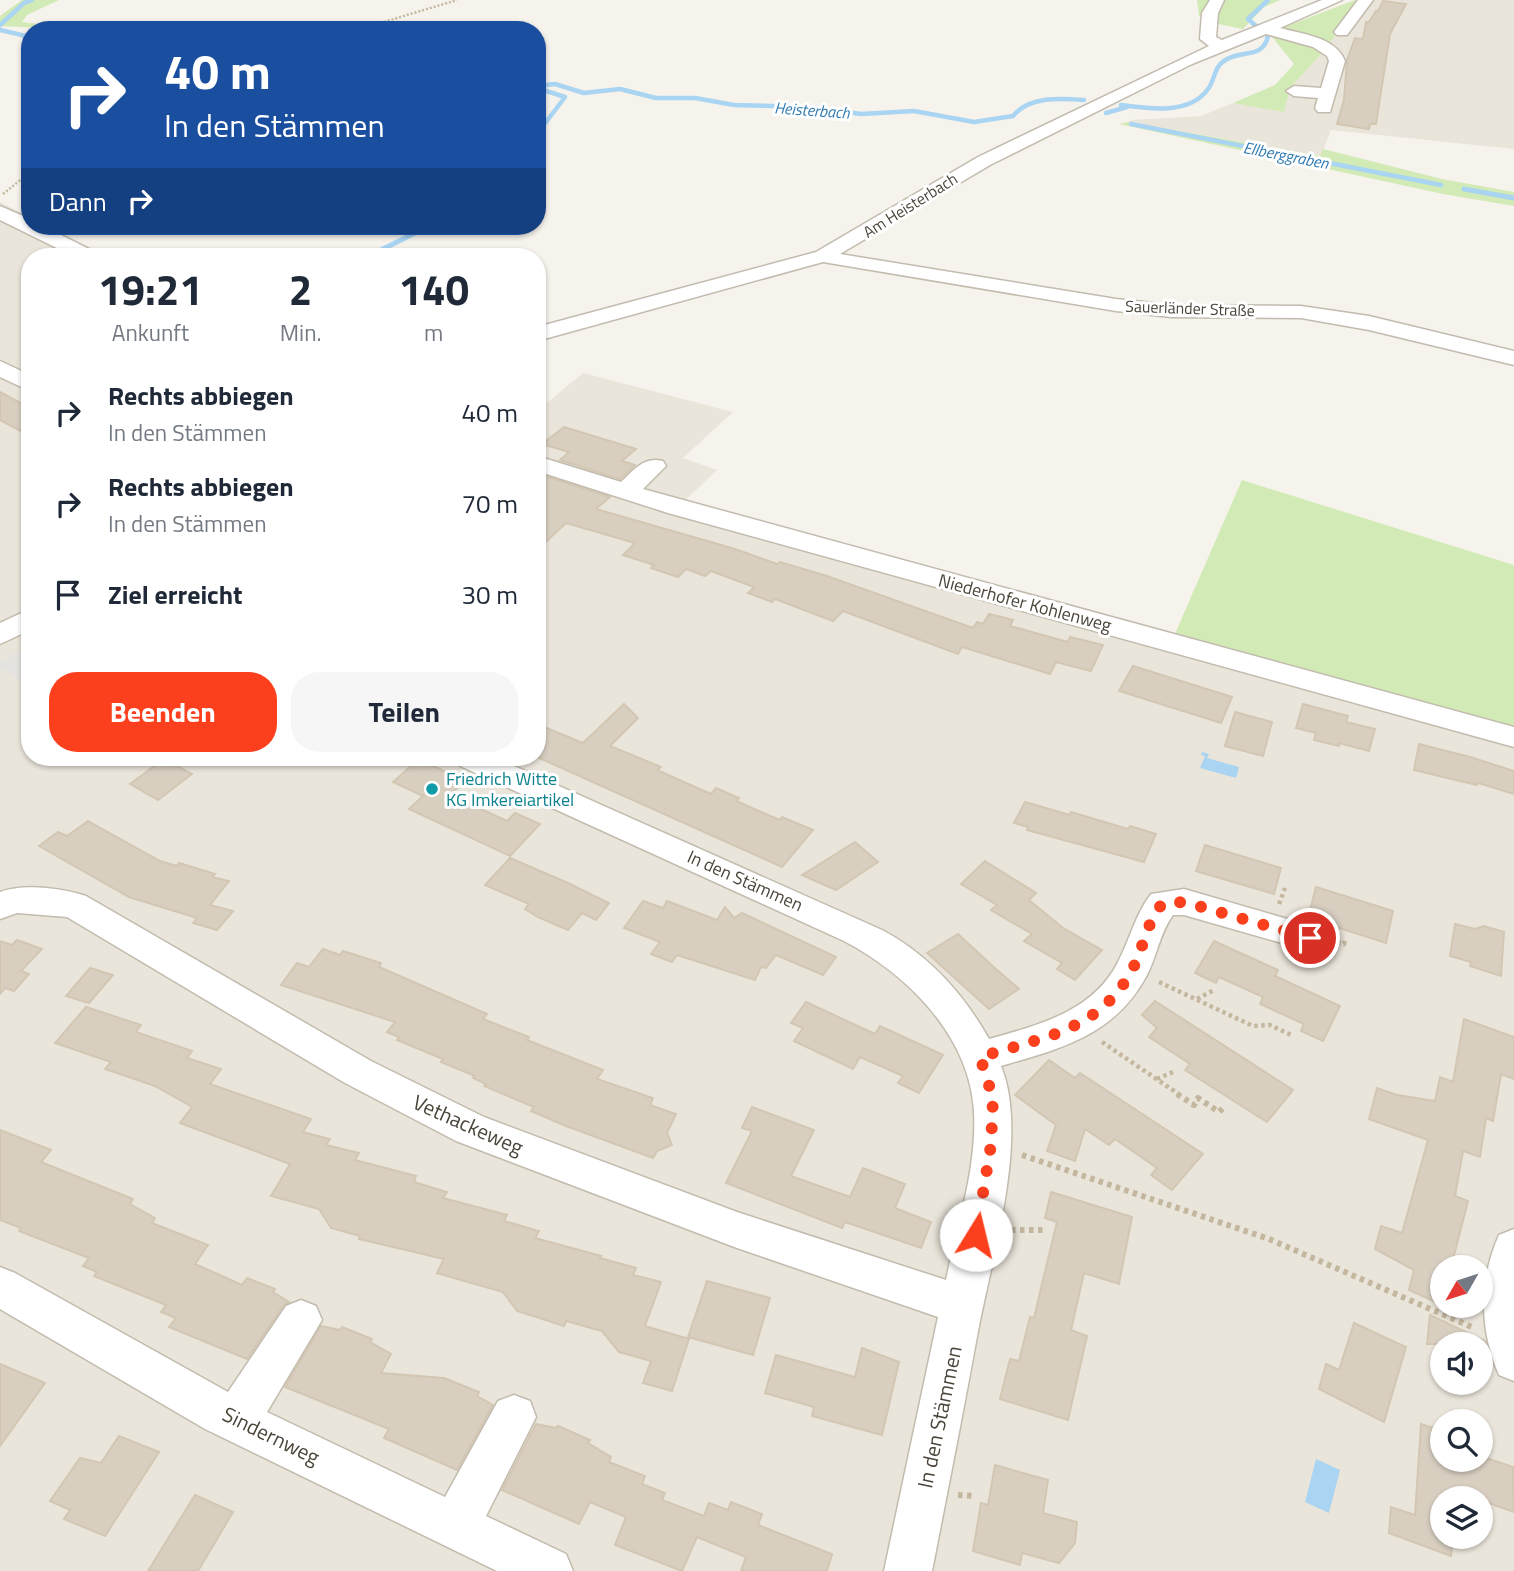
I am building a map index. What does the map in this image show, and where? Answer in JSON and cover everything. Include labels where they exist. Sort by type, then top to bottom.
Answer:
[{"type":"street","points":[[1217,0],[1210,13],[1208,38],[1221,46]]},
{"type":"street","name":"Am Heisterbach","points":[[546,332],[823,256],[984,161],[1152,77],[1335,0]]},
{"type":"street","points":[[1342,32],[1366,0]]},
{"type":"street","points":[[1264,28],[1319,44],[1334,53],[1336,61],[1325,101],[1294,91]]},
{"type":"street","points":[[0,212],[21,222]]},
{"type":"street","points":[[46,235],[72,248]]},
{"type":"street","name":"Sauerländer Straße","points":[[823,256],[846,262],[1116,305],[1171,311],[1301,312],[1368,323],[1514,358]]},
{"type":"street","points":[[0,368],[21,389]]},
{"type":"street","name":"Niederhofer Kohlenweg","points":[[546,466],[625,492],[1514,737]]},
{"type":"street","points":[[625,492],[654,466]]},
{"type":"street","points":[[0,635],[21,623]]},
{"type":"street","name":"In den Stämmen","points":[[487,766],[815,912],[886,947],[922,976],[955,1015],[980,1057],[993,1098],[991,1145],[963,1306],[908,1571]]},
{"type":"street","name":"Vethackeweg","points":[[0,906],[14,900],[74,905],[358,1072],[470,1129],[604,1182],[737,1230],[963,1306]]},
{"type":"street","points":[[980,1057],[1078,1026],[1110,1004],[1133,970],[1153,914],[1163,903],[1184,902],[1310,938]]},
{"type":"street","points":[[1511,1351],[1506,1278],[1514,1248]]},
{"type":"street","name":"Sindernweg","points":[[1,1289],[236,1419],[549,1571]]},
{"type":"street","points":[[236,1419],[301,1320]]},
{"type":"street","points":[[454,1526],[514,1417]]},
{"type":"path","points":[[387,21],[457,0]]},
{"type":"path","points":[[0,197],[21,180]]},
{"type":"path","points":[[1133,970],[1252,1027],[1270,1026],[1293,1036]]},
{"type":"path","points":[[1197,1000],[1214,990]]},
{"type":"path","points":[[1078,1026],[1194,1105],[1198,1098],[1219,1112],[1225,1106]]},
{"type":"path","points":[[1157,1079],[1173,1072]]},
{"type":"path","points":[[991,1145],[1269,1239],[1511,1351]]},
{"type":"shaded area","points":[[1362,0],[1514,0],[1514,149],[1331,130],[1321,156],[1128,122],[1201,116],[1233,103],[1283,111],[1290,88],[1323,52]]},
{"type":"shaded area","points":[[0,202],[21,212],[21,235],[65,235],[92,248],[21,248],[21,766],[546,766],[546,404],[583,373],[733,412],[683,458],[717,470],[678,507],[1514,737],[1514,1571],[0,1571]]},
{"type":"shaded area","points":[[21,650],[21,680],[0,667],[0,662]]},
{"type":"green space","points":[[22,0],[59,0],[27,15],[21,21],[21,27],[0,26],[0,16]]},
{"type":"green space","points":[[1197,0],[1280,0],[1264,7],[1243,29],[1218,24],[1199,16]]},
{"type":"green space","points":[[1355,0],[1362,0],[1323,52],[1290,88],[1284,112],[1233,103],[1275,85],[1294,64],[1269,33]]},
{"type":"green space","points":[[1128,122],[1320,156],[1323,149],[1442,179],[1514,192],[1514,206],[1443,194],[1119,124]]},
{"type":"green space","points":[[1242,480],[1514,565],[1514,737],[1171,643]]},
{"type":"water","points":[[1202,752],[1209,754],[1207,758],[1239,767],[1236,778],[1200,768],[1205,756],[1201,755]]},
{"type":"water","points":[[1316,1459],[1340,1470],[1329,1513],[1305,1502]]},
{"type":"building","points":[[1383,1],[1406,4],[1390,34],[1376,124],[1370,124],[1369,129],[1337,124],[1344,100],[1347,60],[1355,38],[1363,39],[1366,22],[1378,11]]},
{"type":"building","points":[[0,392],[21,403],[21,431],[0,420]]},
{"type":"building","points":[[564,427],[636,449],[622,461],[635,465],[620,479],[560,460],[569,452],[546,445],[546,441]]},
{"type":"building","points":[[546,476],[610,497],[596,509],[735,549],[777,564],[780,562],[824,575],[973,628],[977,622],[983,624],[989,614],[1013,620],[1010,626],[1068,642],[1070,637],[1103,645],[1091,671],[1056,662],[1050,674],[962,647],[958,654],[843,611],[833,621],[775,599],[772,602],[748,593],[754,587],[711,571],[705,576],[686,569],[678,577],[651,568],[654,565],[623,555],[635,543],[566,523],[546,542]]},
{"type":"building","points":[[1133,666],[1232,697],[1221,723],[1119,691]]},
{"type":"building","points":[[624,704],[638,718],[610,746],[661,767],[657,770],[711,794],[716,788],[739,798],[736,801],[780,820],[782,817],[813,830],[782,867],[546,761],[546,728],[583,743]]},
{"type":"building","points":[[1303,704],[1348,716],[1346,722],[1375,729],[1369,751],[1314,740],[1316,733],[1296,728]]},
{"type":"building","points":[[1235,712],[1272,722],[1263,756],[1225,746]]},
{"type":"building","points":[[1419,744],[1514,771],[1514,794],[1478,783],[1477,785],[1414,770]]},
{"type":"building","points":[[154,766],[177,766],[192,774],[158,800],[130,784]]},
{"type":"building","points":[[411,766],[434,766],[465,781],[450,795],[507,821],[515,813],[540,824],[510,856],[409,809],[423,796],[393,782]]},
{"type":"building","points":[[1025,802],[1156,834],[1144,862],[1027,830],[1028,827],[1014,823]]},
{"type":"building","points":[[88,821],[160,861],[177,866],[179,863],[229,881],[210,905],[233,911],[217,930],[193,923],[197,918],[129,897],[39,846],[58,832],[67,836]]},
{"type":"building","points":[[855,842],[878,862],[836,890],[802,875]]},
{"type":"building","points":[[1205,845],[1281,868],[1274,894],[1196,871]]},
{"type":"building","points":[[510,858],[609,903],[596,920],[582,913],[568,930],[538,917],[525,909],[529,904],[485,885]]},
{"type":"building","points":[[985,861],[1036,893],[1029,900],[1063,928],[1102,950],[1075,980],[1057,969],[1062,963],[1024,941],[1032,934],[991,910],[997,905],[961,884]]},
{"type":"building","points":[[1316,887],[1393,911],[1386,943],[1308,918]]},
{"type":"building","points":[[643,901],[663,908],[667,901],[717,920],[725,907],[734,918],[742,913],[836,957],[823,975],[776,955],[766,968],[761,967],[755,980],[677,955],[672,962],[651,954],[660,942],[624,928]]},
{"type":"building","points":[[1455,924],[1475,929],[1484,926],[1504,932],[1501,976],[1450,956]]},
{"type":"building","points":[[958,934],[1019,989],[989,1009],[927,953]]},
{"type":"building","points":[[17,940],[42,949],[21,971],[29,974],[14,991],[5,988],[0,994],[0,941],[12,945]]},
{"type":"building","points":[[1214,941],[1278,970],[1275,976],[1340,1006],[1323,1041],[1301,1031],[1304,1024],[1260,1004],[1263,997],[1219,977],[1216,983],[1195,973]]},
{"type":"building","points":[[323,949],[340,955],[343,951],[381,963],[379,967],[487,1014],[483,1019],[529,1037],[527,1040],[603,1070],[597,1079],[653,1098],[650,1105],[676,1114],[667,1133],[672,1145],[657,1151],[653,1158],[566,1126],[531,1111],[534,1107],[484,1086],[486,1084],[473,1078],[475,1076],[441,1062],[443,1059],[397,1040],[399,1037],[387,1032],[395,1022],[281,985],[297,963],[309,967]]},
{"type":"building","points":[[90,968],[113,975],[89,1003],[66,996]]},
{"type":"building","points":[[1155,1001],[1293,1090],[1267,1122],[1185,1070],[1190,1064],[1149,1037],[1157,1028],[1142,1015]]},
{"type":"building","points":[[806,1002],[875,1034],[880,1026],[943,1055],[919,1093],[898,1083],[903,1076],[860,1057],[853,1069],[794,1041],[803,1028],[791,1023]]},
{"type":"building","points":[[86,1007],[141,1025],[136,1032],[192,1051],[187,1058],[221,1069],[210,1084],[311,1119],[303,1132],[330,1139],[326,1145],[359,1153],[355,1160],[416,1176],[414,1182],[447,1192],[443,1198],[507,1215],[504,1221],[539,1231],[535,1238],[636,1268],[633,1275],[661,1282],[645,1326],[689,1339],[672,1391],[643,1383],[651,1361],[619,1352],[602,1331],[566,1321],[564,1326],[517,1311],[503,1292],[437,1273],[444,1259],[359,1239],[360,1236],[331,1228],[319,1209],[271,1196],[290,1164],[180,1123],[192,1107],[155,1086],[105,1069],[111,1062],[55,1043]]},
{"type":"building","points":[[1464,1019],[1514,1037],[1514,1079],[1501,1074],[1493,1121],[1486,1118],[1480,1157],[1463,1151],[1455,1196],[1468,1201],[1454,1255],[1430,1255],[1430,1300],[1409,1290],[1414,1270],[1375,1249],[1381,1226],[1402,1233],[1428,1140],[1369,1119],[1377,1088],[1397,1095],[1435,1101],[1440,1077],[1453,1082]]},
{"type":"building","points":[[1049,1060],[1075,1078],[1080,1073],[1203,1154],[1172,1190],[1151,1175],[1157,1168],[1115,1139],[1109,1145],[1085,1129],[1075,1161],[1047,1151],[1056,1125],[1015,1095]]},
{"type":"building","points":[[752,1107],[814,1130],[791,1176],[850,1197],[863,1168],[905,1184],[895,1208],[931,1222],[921,1248],[845,1222],[842,1228],[726,1183],[752,1131],[742,1128]]},
{"type":"building","points":[[0,1130],[51,1150],[41,1162],[133,1199],[130,1204],[155,1218],[152,1223],[208,1245],[195,1264],[242,1285],[247,1278],[275,1289],[273,1292],[289,1302],[284,1305],[247,1359],[169,1327],[176,1318],[161,1312],[166,1305],[94,1276],[97,1272],[83,1266],[89,1258],[19,1231],[21,1228],[0,1220]]},
{"type":"building","points":[[1051,1192],[1132,1217],[1119,1284],[1084,1273],[1071,1330],[1087,1336],[1068,1420],[1000,1399],[1010,1359],[1019,1361],[1030,1317],[1034,1318],[1057,1222],[1045,1218]]},
{"type":"building","points":[[707,1281],[770,1298],[753,1355],[688,1337]]},
{"type":"building","points":[[1430,1315],[1430,1318],[1436,1318],[1466,1332],[1430,1332],[1430,1344],[1427,1344]]},
{"type":"building","points":[[1354,1323],[1406,1347],[1384,1422],[1319,1389],[1326,1364],[1339,1370]]},
{"type":"building","points":[[321,1326],[340,1330],[342,1327],[372,1339],[370,1342],[391,1354],[381,1373],[444,1378],[479,1392],[477,1396],[493,1405],[457,1470],[384,1438],[389,1429],[285,1387]]},
{"type":"building","points":[[862,1348],[899,1362],[882,1435],[812,1416],[814,1407],[765,1393],[776,1355],[855,1377]]},
{"type":"building","points":[[0,1364],[45,1383],[0,1446]]},
{"type":"building","points":[[536,1424],[556,1428],[558,1426],[590,1440],[588,1443],[611,1457],[609,1462],[645,1476],[642,1484],[665,1493],[662,1500],[704,1516],[709,1503],[728,1510],[731,1502],[762,1514],[758,1525],[832,1554],[827,1571],[741,1571],[746,1557],[697,1537],[682,1571],[615,1545],[626,1517],[590,1502],[579,1524],[502,1490]]},
{"type":"building","points":[[1421,1424],[1430,1427],[1430,1472],[1493,1472],[1493,1460],[1513,1467],[1514,1512],[1493,1505],[1493,1486],[1430,1486],[1430,1548],[1389,1533],[1391,1507],[1415,1515]]},
{"type":"building","points":[[119,1436],[159,1452],[105,1536],[64,1519],[70,1510],[50,1501],[80,1458],[101,1463]]},
{"type":"building","points":[[995,1465],[1048,1480],[1043,1513],[1077,1522],[1075,1543],[1059,1563],[1022,1553],[1020,1565],[973,1551],[981,1503],[988,1505]]},
{"type":"building","points":[[195,1495],[233,1512],[198,1571],[148,1571]]},
{"type":"building","points":[[1432,1549],[1452,1549],[1451,1556]]},
{"type":"waterway","points":[[0,25],[24,3],[32,0]]},
{"type":"waterway","name":"Heisterbach","points":[[1256,26],[1248,19],[1268,0]]},
{"type":"waterway","name":"Heisterbach","points":[[0,30],[21,35]]},
{"type":"waterway","name":"Heisterbach","points":[[1121,105],[1168,108],[1191,103],[1208,89],[1221,64],[1230,57],[1256,51],[1268,36]]},
{"type":"waterway","name":"Heisterbach","points":[[546,85],[555,84],[584,93],[620,89],[656,98],[695,98],[734,105],[812,107],[861,114],[914,111],[974,122],[1013,116],[1020,109],[1036,102],[1084,100]]},
{"type":"waterway","points":[[546,91],[565,97],[546,122]]},
{"type":"waterway","name":"Ellberggraben","points":[[1106,113],[1127,107]]},
{"type":"waterway","name":"Ellberggraben","points":[[1131,124],[1441,185]]},
{"type":"waterway","name":"Ellberggraben","points":[[1464,189],[1514,198]]},
{"type":"waterway","points":[[385,248],[411,235]]},
{"type":"place","name":"Friedrich Witte KG Imkereiartikel","points":[[432,789]]},
{"type":"route","points":[[976,1235],[991,1145],[993,1098],[980,1057],[1078,1026],[1110,1004],[1133,970],[1153,914],[1163,903],[1184,902],[1310,938]]}]
